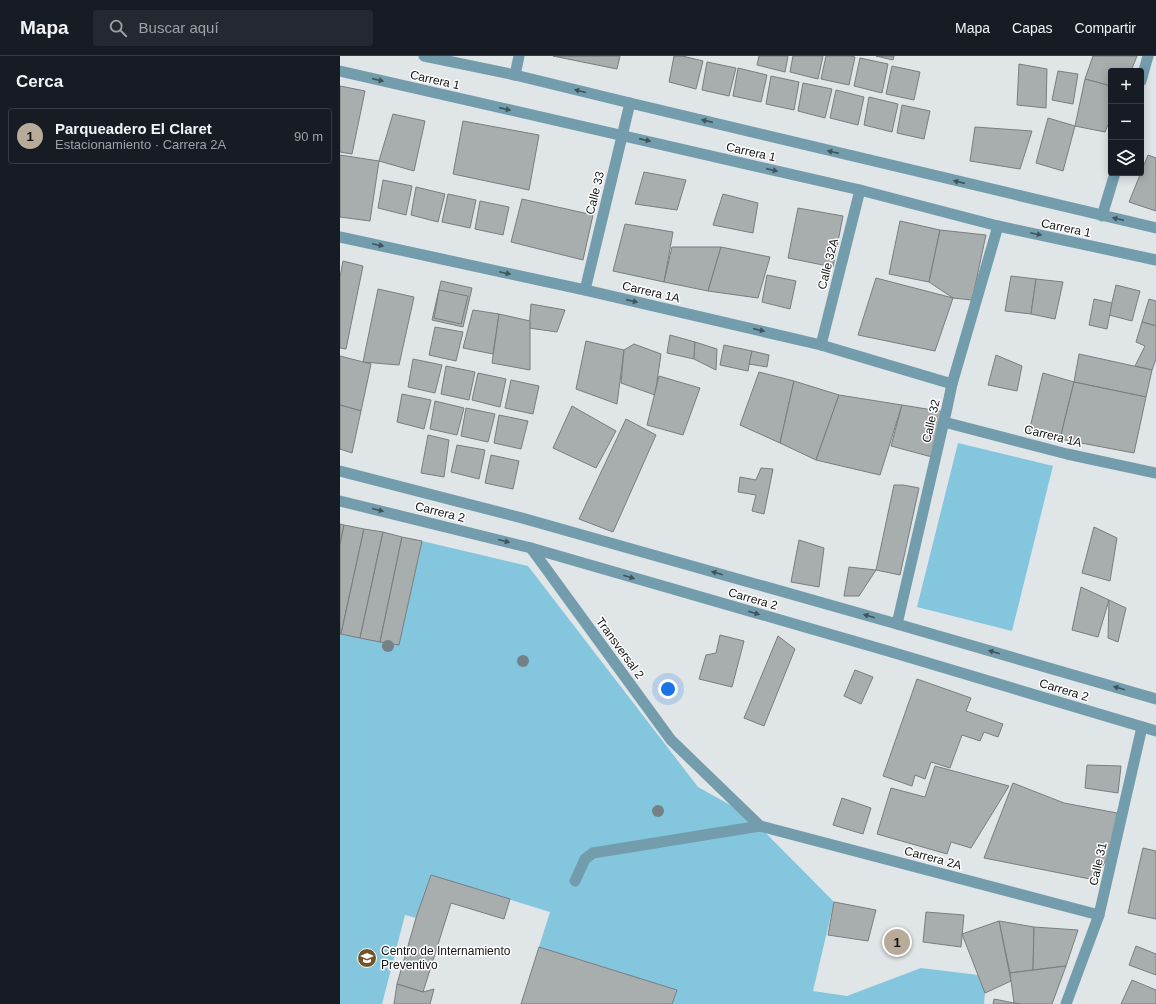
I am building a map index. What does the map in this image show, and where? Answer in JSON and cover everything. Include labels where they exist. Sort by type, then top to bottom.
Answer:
[{"type":"street","name":"Carrera 1","points":[[424,56],[515,75],[1156,228]]},
{"type":"street","points":[[515,75],[519,56]]},
{"type":"street","points":[[1144,70],[1148,56]]},
{"type":"street","name":"Carrera 1","points":[[340,72],[860,190],[998,226],[1156,260]]},
{"type":"street","name":"Calle 33","points":[[585,290],[630,103]]},
{"type":"street","points":[[1102,216],[1114,176]]},
{"type":"street","name":"Calle 32A","points":[[821,345],[860,190]]},
{"type":"street","name":"Calle 32","points":[[897,624],[952,384],[998,226]]},
{"type":"street","name":"Carrera 1A","points":[[340,237],[585,290],[821,345],[952,384]]},
{"type":"street","name":"Carrera 1A","points":[[944,422],[1067,454],[1156,473]]},
{"type":"street","name":"Carrera 2","points":[[340,471],[522,518],[1156,699]]},
{"type":"street","name":"Carrera 2","points":[[340,501],[531,548],[888,651],[1156,731]]},
{"type":"street","name":"Transversal 2","points":[[531,548],[671,740],[760,826]]},
{"type":"street","name":"Calle 31","points":[[1066,1004],[1099,915],[1142,727]]},
{"type":"street","points":[[576,881],[585,859],[594,854],[760,826]]},
{"type":"street","name":"Carrera 2A","points":[[760,826],[1099,915]]},
{"type":"shaded area","points":[[958,443],[1053,466],[1012,631],[917,607]]},
{"type":"shaded area","points":[[422,541],[528,566],[698,787],[748,815],[834,902],[813,991],[847,996],[921,968],[978,975],[985,993],[984,1004],[672,1004],[677,990],[539,947],[550,912],[431,875],[416,918],[405,915],[382,1004],[340,1004],[340,634],[399,645]]},
{"type":"building","points":[[553,56],[620,56],[617,69]]},
{"type":"building","points":[[674,56],[682,56],[703,61],[696,89],[669,82]]},
{"type":"building","points":[[759,56],[788,56],[785,72],[757,65]]},
{"type":"building","points":[[793,56],[823,56],[818,79],[790,72]]},
{"type":"building","points":[[826,56],[855,57],[849,85],[821,79]]},
{"type":"building","points":[[876,56],[894,56],[893,60]]},
{"type":"building","points":[[1093,56],[1137,56],[1132,68],[1108,68],[1108,85],[1085,79]]},
{"type":"building","points":[[860,58],[888,64],[882,93],[854,86]]},
{"type":"building","points":[[707,62],[736,68],[729,96],[702,90]]},
{"type":"building","points":[[1019,64],[1047,69],[1046,108],[1017,105]]},
{"type":"building","points":[[892,66],[920,72],[914,100],[886,94]]},
{"type":"building","points":[[738,68],[767,75],[761,102],[733,96]]},
{"type":"building","points":[[1058,71],[1078,74],[1073,104],[1052,100]]},
{"type":"building","points":[[771,76],[799,82],[794,110],[766,104]]},
{"type":"building","points":[[1085,79],[1108,85],[1108,125],[1105,132],[1075,126]]},
{"type":"building","points":[[803,83],[832,89],[825,118],[798,111]]},
{"type":"building","points":[[340,86],[365,91],[352,154],[340,152]]},
{"type":"building","points":[[836,90],[864,97],[858,125],[830,118]]},
{"type":"building","points":[[869,97],[898,104],[892,132],[864,125]]},
{"type":"building","points":[[902,105],[930,111],[924,139],[897,133]]},
{"type":"building","points":[[393,114],[425,121],[414,171],[379,161]]},
{"type":"building","points":[[1048,118],[1075,126],[1063,171],[1036,163]]},
{"type":"building","points":[[463,121],[539,135],[529,190],[453,174]]},
{"type":"building","points":[[975,127],[1032,131],[1020,169],[970,161]]},
{"type":"building","points":[[340,155],[379,161],[370,221],[340,217]]},
{"type":"building","points":[[1148,155],[1156,158],[1156,211],[1129,202],[1140,176],[1144,176],[1144,165]]},
{"type":"building","points":[[644,172],[686,180],[677,210],[635,204]]},
{"type":"building","points":[[383,180],[412,186],[406,215],[378,208]]},
{"type":"building","points":[[416,187],[445,194],[438,222],[411,215]]},
{"type":"building","points":[[448,194],[476,200],[470,228],[442,222]]},
{"type":"building","points":[[723,194],[758,203],[753,233],[713,225]]},
{"type":"building","points":[[522,199],[593,215],[583,260],[511,242]]},
{"type":"building","points":[[480,201],[509,207],[503,235],[475,229]]},
{"type":"building","points":[[798,208],[843,216],[833,267],[788,258]]},
{"type":"building","points":[[900,221],[940,230],[929,282],[889,274]]},
{"type":"building","points":[[625,224],[673,232],[664,282],[613,271]]},
{"type":"building","points":[[940,230],[986,235],[972,300],[953,298],[929,282]]},
{"type":"building","points":[[672,247],[721,247],[708,291],[664,282]]},
{"type":"building","points":[[721,247],[770,257],[758,298],[708,291]]},
{"type":"building","points":[[343,261],[363,266],[346,349],[340,348],[340,277]]},
{"type":"building","points":[[767,275],[796,281],[790,309],[762,302]]},
{"type":"building","points":[[1011,276],[1036,279],[1031,314],[1005,311]]},
{"type":"building","points":[[876,278],[953,298],[935,351],[858,335]]},
{"type":"building","points":[[1036,279],[1063,282],[1055,319],[1031,314]]},
{"type":"building","points":[[441,281],[472,288],[463,327],[432,320]]},
{"type":"building","points":[[1116,285],[1140,291],[1132,321],[1109,315]]},
{"type":"building","points":[[378,289],[414,297],[399,365],[363,362]]},
{"type":"building","points":[[439,290],[468,296],[461,324],[434,318]]},
{"type":"building","points":[[1094,299],[1112,303],[1107,329],[1089,325]]},
{"type":"building","points":[[1149,299],[1156,301],[1156,326],[1142,322]]},
{"type":"building","points":[[531,304],[565,310],[557,332],[529,328]]},
{"type":"building","points":[[473,310],[499,314],[493,354],[463,348]]},
{"type":"building","points":[[499,314],[530,321],[530,370],[492,363]]},
{"type":"building","points":[[1142,322],[1156,326],[1156,359],[1152,370],[1135,366],[1145,346],[1136,342]]},
{"type":"building","points":[[435,327],[463,332],[456,361],[429,355]]},
{"type":"building","points":[[670,335],[695,342],[694,359],[667,353]]},
{"type":"building","points":[[586,341],[624,350],[617,404],[576,389]]},
{"type":"building","points":[[695,342],[717,349],[716,370],[694,359]]},
{"type":"building","points":[[634,344],[661,354],[655,395],[621,383],[624,350]]},
{"type":"building","points":[[724,345],[752,351],[748,371],[720,365]]},
{"type":"building","points":[[752,351],[769,355],[767,367],[749,364]]},
{"type":"building","points":[[1079,354],[1152,370],[1146,397],[1074,382]]},
{"type":"building","points":[[996,355],[1022,366],[1017,391],[988,385]]},
{"type":"building","points":[[340,356],[371,364],[361,411],[340,405]]},
{"type":"building","points":[[413,359],[442,365],[435,393],[408,387]]},
{"type":"building","points":[[446,366],[475,372],[469,400],[441,394]]},
{"type":"building","points":[[759,372],[794,381],[780,443],[740,425]]},
{"type":"building","points":[[478,373],[506,379],[500,407],[472,400]]},
{"type":"building","points":[[1043,373],[1074,382],[1060,439],[1029,432]]},
{"type":"building","points":[[659,376],[700,388],[683,435],[647,425]]},
{"type":"building","points":[[511,380],[539,386],[533,414],[505,408]]},
{"type":"building","points":[[794,381],[839,395],[816,460],[780,443]]},
{"type":"building","points":[[1074,382],[1146,397],[1134,453],[1060,439]]},
{"type":"building","points":[[402,394],[431,400],[424,429],[397,422]]},
{"type":"building","points":[[839,395],[902,405],[880,475],[816,460]]},
{"type":"building","points":[[435,401],[464,408],[457,435],[430,429]]},
{"type":"building","points":[[340,405],[361,411],[352,453],[340,449]]},
{"type":"building","points":[[902,405],[945,412],[932,457],[891,446]]},
{"type":"building","points":[[572,406],[616,431],[596,468],[553,448]]},
{"type":"building","points":[[466,408],[495,414],[488,442],[461,436]]},
{"type":"building","points":[[499,415],[528,421],[521,449],[494,443]]},
{"type":"building","points":[[626,419],[656,435],[613,532],[579,519]]},
{"type":"building","points":[[428,435],[449,440],[444,477],[421,473]]},
{"type":"building","points":[[457,445],[485,450],[479,479],[451,472]]},
{"type":"building","points":[[491,455],[519,461],[513,489],[485,483]]},
{"type":"building","points":[[761,468],[773,469],[764,514],[752,511],[756,495],[738,492],[740,477],[756,480]]},
{"type":"building","points":[[894,485],[919,488],[900,575],[876,570]]},
{"type":"building","points":[[340,524],[344,525],[340,545]]},
{"type":"building","points":[[344,525],[364,529],[340,634],[340,545]]},
{"type":"building","points":[[1094,527],[1117,538],[1110,581],[1082,573]]},
{"type":"building","points":[[364,529],[383,532],[360,638],[341,634]]},
{"type":"building","points":[[383,532],[402,537],[380,642],[360,638]]},
{"type":"building","points":[[402,537],[422,541],[399,645],[380,642]]},
{"type":"building","points":[[799,540],[824,548],[819,587],[791,582]]},
{"type":"building","points":[[849,567],[876,570],[859,596],[844,596]]},
{"type":"building","points":[[1081,587],[1109,600],[1098,637],[1072,630]]},
{"type":"building","points":[[1109,600],[1126,608],[1118,642],[1108,638]]},
{"type":"building","points":[[720,635],[744,641],[732,687],[699,679],[706,655],[716,653]]},
{"type":"building","points":[[778,636],[795,649],[764,726],[744,718]]},
{"type":"building","points":[[855,670],[873,677],[861,704],[844,696]]},
{"type":"building","points":[[917,679],[971,698],[966,711],[1003,724],[998,737],[984,732],[980,741],[962,735],[950,768],[931,762],[925,779],[915,775],[912,786],[883,776]]},
{"type":"building","points":[[1087,765],[1121,766],[1118,793],[1085,788]]},
{"type":"building","points":[[935,766],[1009,786],[971,848],[951,842],[947,854],[877,834],[891,788],[925,797]]},
{"type":"building","points":[[1013,783],[1064,803],[1117,813],[1110,853],[1095,880],[984,858]]},
{"type":"building","points":[[842,798],[871,808],[863,834],[833,825]]},
{"type":"building","points":[[1143,848],[1156,851],[1156,919],[1128,913]]},
{"type":"building","points":[[431,875],[510,899],[504,919],[451,903],[423,992],[397,984],[416,918]]},
{"type":"building","points":[[834,902],[876,910],[868,941],[828,935]]},
{"type":"building","points":[[926,912],[964,915],[961,947],[923,942]]},
{"type":"building","points":[[999,921],[1034,927],[1033,970],[1010,973]]},
{"type":"building","points":[[999,921],[1011,981],[985,993],[962,934]]},
{"type":"building","points":[[1034,927],[1078,930],[1066,966],[1033,970]]},
{"type":"building","points":[[1136,946],[1156,954],[1156,975],[1129,965]]},
{"type":"building","points":[[539,947],[677,990],[672,1004],[521,1004]]},
{"type":"building","points":[[1066,966],[1052,1004],[1014,1003],[1010,973]]},
{"type":"building","points":[[1132,980],[1156,990],[1156,1004],[1121,1004]]},
{"type":"building","points":[[397,984],[423,992],[434,989],[430,1004],[394,1004]]},
{"type":"building","points":[[994,999],[1014,1003],[1021,1004],[993,1004]]},
{"type":"place","name":"Parqueadero El Claret","points":[[897,942]]},
{"type":"place","name":"Centro de Internamiento Preventivo","points":[[367,958]]}]
